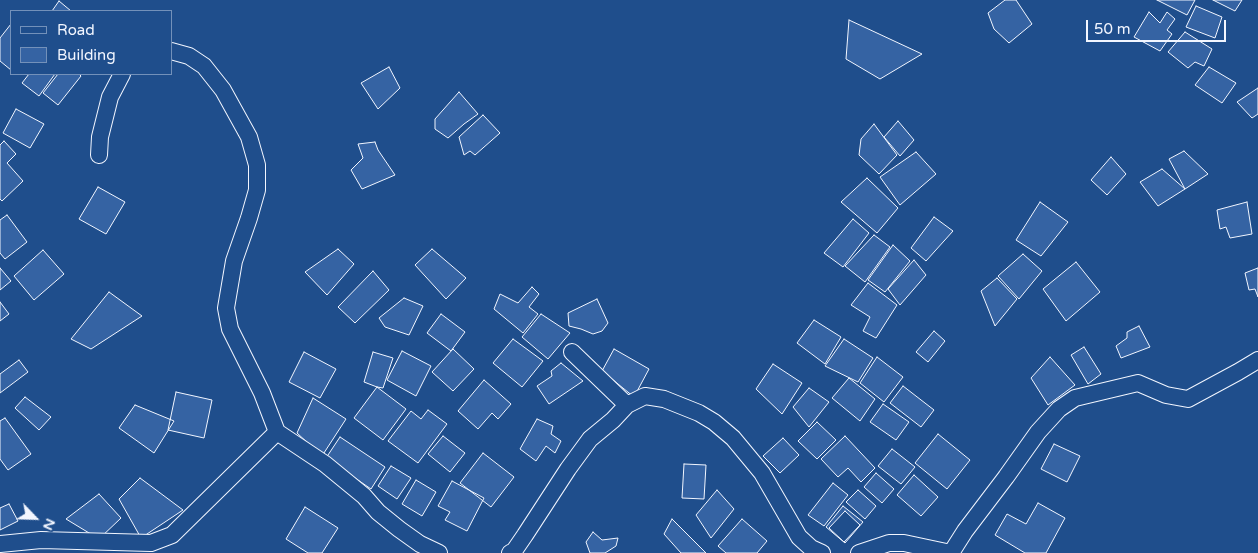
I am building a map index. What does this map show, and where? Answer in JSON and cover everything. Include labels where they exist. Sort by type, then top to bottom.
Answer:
[{"type":"street","points":[[172,51],[189,56],[204,66],[223,90],[249,137],[257,165],[256,190],[249,218],[234,261],[226,308],[230,329],[262,393],[277,432],[325,464],[364,496],[378,512],[399,529],[420,544],[440,553]]},
{"type":"street","points":[[98,156],[100,137],[110,97],[121,75]]},
{"type":"street","points":[[572,352],[627,406]]},
{"type":"street","points":[[859,553],[889,543],[904,543],[951,553],[1038,432],[1059,409],[1075,398],[1138,383],[1166,396],[1188,399],[1258,360]]},
{"type":"street","points":[[510,553],[514,551],[590,439],[627,406],[645,396],[664,399],[699,413],[714,422],[733,438],[762,473],[799,537],[811,548],[822,553]]},
{"type":"street","points":[[0,544],[41,540],[151,544],[172,535],[277,432]]},
{"type":"building","points":[[1005,0],[1016,0],[1032,24],[1009,43],[994,29],[988,13]]},
{"type":"building","points":[[1157,0],[1195,0],[1187,15]]},
{"type":"building","points":[[1213,0],[1242,0],[1235,11]]},
{"type":"building","points":[[59,1],[70,10],[53,10]]},
{"type":"building","points":[[1196,6],[1222,17],[1215,38],[1186,27]]},
{"type":"building","points":[[1149,12],[1160,23],[1167,12],[1175,19],[1167,30],[1172,34],[1160,51],[1134,37]]},
{"type":"building","points":[[849,20],[922,54],[880,79],[846,59]]},
{"type":"building","points":[[10,25],[10,69],[0,61],[0,38]]},
{"type":"building","points":[[1185,32],[1212,49],[1204,66],[1195,62],[1188,68],[1168,52]]},
{"type":"building","points":[[389,67],[400,88],[378,109],[361,83]]},
{"type":"building","points":[[1209,67],[1236,83],[1222,103],[1195,85]]},
{"type":"building","points":[[28,75],[54,75],[39,96],[22,83]]},
{"type":"building","points":[[57,75],[81,76],[58,105],[43,93]]},
{"type":"building","points":[[1258,88],[1258,114],[1252,118],[1237,102]]},
{"type":"building","points":[[459,92],[478,114],[448,138],[435,129],[435,119]]},
{"type":"building","points":[[16,109],[44,124],[30,148],[3,133]]},
{"type":"building","points":[[483,115],[500,133],[475,155],[470,151],[464,155],[459,137]]},
{"type":"building","points":[[898,121],[914,140],[900,156],[884,137]]},
{"type":"building","points":[[874,124],[897,155],[879,174],[859,155],[861,139]]},
{"type":"building","points":[[4,141],[16,154],[7,163],[23,181],[2,201],[0,199],[0,145]]},
{"type":"building","points":[[375,142],[378,150],[395,175],[362,189],[351,170],[363,158],[358,144]]},
{"type":"building","points":[[1184,151],[1208,174],[1185,189],[1169,159]]},
{"type":"building","points":[[916,152],[936,174],[900,205],[880,177]]},
{"type":"building","points":[[1111,157],[1126,174],[1107,195],[1091,180]]},
{"type":"building","points":[[1162,169],[1185,189],[1158,206],[1140,182]]},
{"type":"building","points":[[867,178],[898,208],[877,233],[841,202]]},
{"type":"building","points":[[98,187],[125,202],[106,234],[79,219]]},
{"type":"building","points":[[1040,202],[1068,222],[1041,256],[1016,240]]},
{"type":"building","points":[[1247,202],[1252,234],[1230,238],[1226,227],[1220,229],[1217,210]]},
{"type":"building","points":[[7,215],[27,242],[5,259],[0,253],[0,220]]},
{"type":"building","points":[[934,217],[953,231],[926,261],[911,248]]},
{"type":"building","points":[[853,219],[869,233],[843,267],[824,253]]},
{"type":"building","points":[[874,235],[890,247],[865,282],[845,266]]},
{"type":"building","points":[[893,245],[910,261],[885,292],[868,280]]},
{"type":"building","points":[[338,249],[354,264],[327,295],[305,272]]},
{"type":"building","points":[[432,249],[466,278],[446,299],[415,265]]},
{"type":"building","points":[[43,250],[64,274],[34,300],[14,276]]},
{"type":"building","points":[[1023,254],[1042,271],[1019,299],[998,276]]},
{"type":"building","points":[[914,260],[926,275],[900,305],[888,289]]},
{"type":"building","points":[[1076,262],[1100,292],[1066,321],[1043,289]]},
{"type":"building","points":[[0,268],[11,281],[0,290]]},
{"type":"building","points":[[1258,268],[1258,297],[1255,289],[1249,290],[1245,273]]},
{"type":"building","points":[[373,271],[389,290],[355,323],[338,307]]},
{"type":"building","points":[[997,278],[1017,299],[995,326],[981,291]]},
{"type":"building","points":[[868,283],[897,305],[876,338],[863,331],[870,317],[851,305]]},
{"type":"building","points":[[532,287],[539,294],[529,307],[538,314],[523,333],[494,309],[500,294],[518,303]]},
{"type":"building","points":[[109,292],[142,316],[91,349],[71,339]]},
{"type":"building","points":[[404,298],[423,306],[409,335],[385,327],[379,318]]},
{"type":"building","points":[[597,299],[608,323],[602,331],[593,334],[569,326],[568,313]]},
{"type":"building","points":[[0,302],[9,314],[0,321]]},
{"type":"building","points":[[441,314],[465,332],[451,351],[427,333]]},
{"type":"building","points":[[541,314],[570,333],[548,359],[522,337]]},
{"type":"building","points":[[814,320],[841,337],[825,364],[797,343]]},
{"type":"building","points":[[1139,326],[1150,347],[1121,358],[1116,346],[1127,338],[1127,332]]},
{"type":"building","points":[[934,331],[945,341],[928,362],[916,352]]},
{"type":"building","points":[[513,339],[543,361],[522,387],[493,363]]},
{"type":"building","points":[[844,339],[873,358],[858,382],[825,366]]},
{"type":"building","points":[[1084,347],[1101,374],[1088,384],[1071,355]]},
{"type":"building","points":[[453,349],[474,369],[453,391],[432,372]]},
{"type":"building","points":[[614,349],[649,369],[634,397],[602,371]]},
{"type":"building","points":[[402,351],[431,366],[416,396],[387,380]]},
{"type":"building","points":[[304,352],[336,369],[320,398],[289,382]]},
{"type":"building","points":[[373,352],[393,358],[383,388],[364,382]]},
{"type":"building","points":[[877,357],[903,377],[884,402],[860,383]]},
{"type":"building","points":[[1050,357],[1075,385],[1048,405],[1031,378]]},
{"type":"building","points":[[19,360],[28,372],[0,393],[0,374]]},
{"type":"building","points":[[561,363],[583,381],[549,404],[537,386],[552,376],[551,371]]},
{"type":"building","points":[[773,364],[802,383],[782,414],[756,389]]},
{"type":"building","points":[[849,378],[875,399],[860,421],[832,398]]},
{"type":"building","points":[[484,380],[511,404],[498,419],[492,413],[478,429],[458,411]]},
{"type":"building","points":[[903,386],[934,410],[921,427],[890,403]]},
{"type":"building","points":[[377,387],[406,409],[383,440],[354,418]]},
{"type":"building","points":[[809,388],[829,402],[809,427],[793,407]]},
{"type":"building","points":[[176,392],[212,400],[204,438],[168,430]]},
{"type":"building","points":[[25,397],[51,417],[39,430],[15,408]]},
{"type":"building","points":[[313,398],[346,419],[322,456],[297,433]]},
{"type":"building","points":[[883,404],[909,422],[896,440],[870,422]]},
{"type":"building","points":[[135,405],[174,421],[154,453],[119,428]]},
{"type":"building","points":[[428,410],[447,424],[418,463],[388,441],[411,411],[421,419]]},
{"type":"building","points":[[5,418],[31,454],[8,470],[0,459],[0,421]]},
{"type":"building","points":[[537,419],[553,426],[551,434],[561,441],[555,453],[546,446],[536,461],[520,449]]},
{"type":"building","points":[[817,422],[836,440],[817,459],[798,441]]},
{"type":"building","points":[[938,434],[970,460],[947,489],[915,463]]},
{"type":"building","points":[[443,436],[465,453],[450,472],[428,454]]},
{"type":"building","points":[[845,436],[875,468],[861,482],[848,468],[838,477],[821,459]]},
{"type":"building","points":[[340,437],[385,467],[371,489],[326,458]]},
{"type":"building","points":[[783,438],[799,455],[780,473],[763,456]]},
{"type":"building","points":[[1054,444],[1080,456],[1067,482],[1041,469]]},
{"type":"building","points":[[892,449],[915,467],[901,484],[878,466]]},
{"type":"building","points":[[483,453],[514,477],[491,507],[460,483]]},
{"type":"building","points":[[684,464],[706,465],[704,499],[682,498]]},
{"type":"building","points":[[391,466],[411,478],[397,499],[378,486]]},
{"type":"building","points":[[876,473],[894,489],[882,503],[864,487]]},
{"type":"building","points":[[914,475],[938,497],[921,516],[897,495]]},
{"type":"building","points":[[140,478],[183,510],[141,538],[119,499]]},
{"type":"building","points":[[416,480],[436,492],[422,516],[402,504]]},
{"type":"building","points":[[452,481],[484,498],[467,531],[445,520],[450,512],[438,506]]},
{"type":"building","points":[[833,483],[848,495],[824,526],[808,515]]},
{"type":"building","points":[[717,490],[734,509],[711,538],[696,515]]},
{"type":"building","points":[[858,490],[876,506],[865,519],[846,502]]},
{"type":"building","points":[[99,494],[121,518],[99,539],[66,519]]},
{"type":"building","points":[[1038,503],[1065,518],[1046,553],[1025,553],[995,535],[1007,514],[1026,524]]},
{"type":"building","points":[[9,504],[18,521],[0,530],[0,508]]},
{"type":"building","points":[[843,506],[863,522],[845,543],[826,527]]},
{"type":"building","points":[[305,507],[338,528],[322,553],[308,553],[286,539]]},
{"type":"building","points":[[845,511],[860,525],[844,542],[829,528]]},
{"type":"building","points":[[672,519],[706,553],[681,553],[664,534]]},
{"type":"building","points":[[742,519],[767,541],[757,553],[726,553],[718,546]]},
{"type":"building","points":[[593,532],[602,540],[618,538],[616,546],[605,553],[590,553],[586,542]]}]
